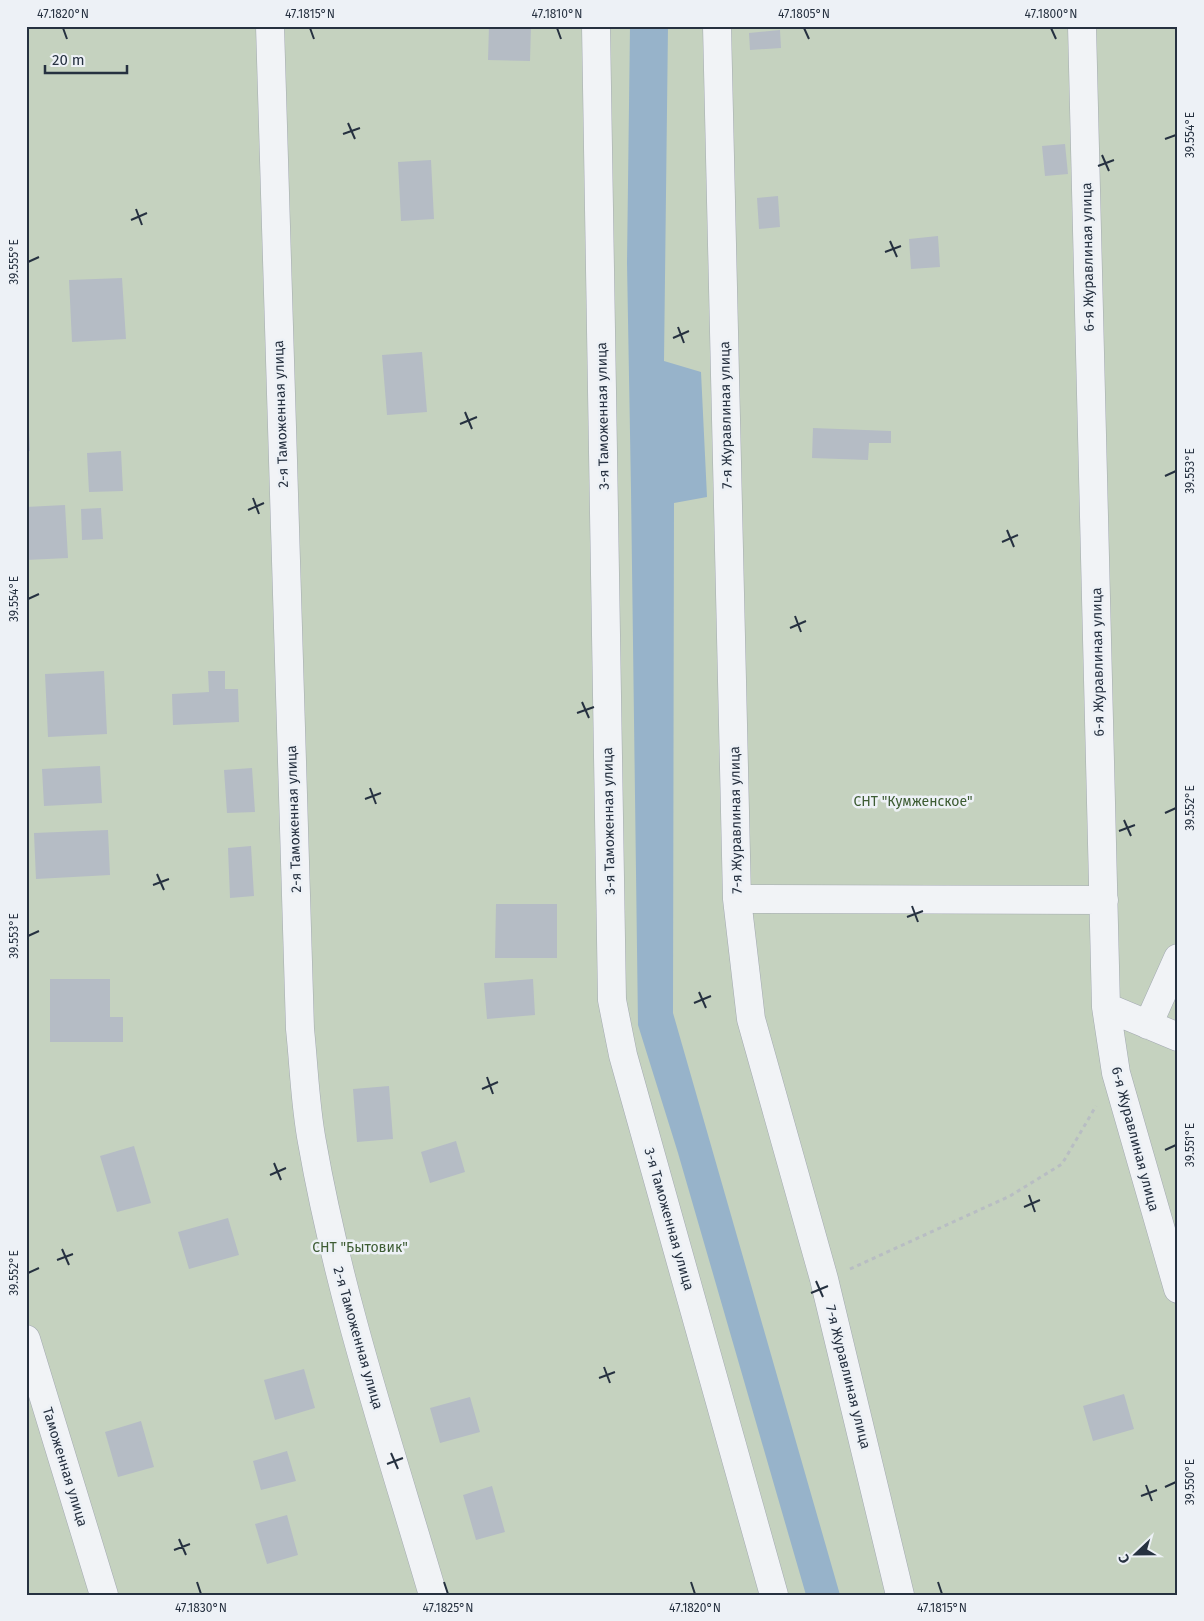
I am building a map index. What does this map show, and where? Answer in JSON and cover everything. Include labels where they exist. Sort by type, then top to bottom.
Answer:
[{"type":"street","name":"2-я Таможенная улица","points":[[270,26],[300,1020],[311,1140],[333,1250],[365,1368],[433,1595]]},
{"type":"street","name":"3-я Таможенная улица","points":[[596,26],[612,1000],[623,1055],[774,1595]]},
{"type":"street","name":"7-я Журавлиная улица","points":[[717,26],[737,899],[751,1019],[824,1279],[900,1595]]},
{"type":"street","name":"6-я Журавлиная улица","points":[[1082,26],[1106,1007],[1116,1073],[1178,1289]]},
{"type":"street","points":[[737,899],[1104,900]]},
{"type":"street","points":[[1148,1025],[1178,958]]},
{"type":"street","points":[[1106,1007],[1178,1038]]},
{"type":"street","name":"Таможенная улица","points":[[26,1339],[104,1595]]},
{"type":"path","points":[[824,1279],[865,1263],[1010,1196],[1062,1164],[1116,1073]]},
{"type":"green space","points":[[26,26],[1178,26],[1178,1595],[26,1595]]},
{"type":"water","points":[[630,26],[668,26],[664,361],[701,372],[707,497],[674,503],[673,1013],[840,1595],[806,1595],[678,1153],[638,1025],[627,263]]},
{"type":"building","points":[[489,26],[531,26],[530,61],[488,60]]},
{"type":"building","points":[[780,30],[781,48],[750,50],[749,33]]},
{"type":"building","points":[[1065,144],[1068,174],[1045,176],[1042,146]]},
{"type":"building","points":[[431,160],[434,219],[401,221],[398,162]]},
{"type":"building","points":[[778,196],[780,227],[759,229],[757,198]]},
{"type":"building","points":[[938,236],[940,267],[911,269],[909,239]]},
{"type":"building","points":[[122,278],[126,339],[72,342],[69,280]]},
{"type":"building","points":[[422,352],[427,412],[387,415],[382,355]]},
{"type":"building","points":[[26,414],[28,414],[30,451],[26,451]]},
{"type":"building","points":[[813,428],[891,431],[891,443],[869,443],[868,460],[812,458]]},
{"type":"building","points":[[121,451],[123,491],[89,492],[87,453]]},
{"type":"building","points":[[65,505],[68,558],[26,560],[26,507]]},
{"type":"building","points":[[101,508],[103,539],[82,540],[81,509]]},
{"type":"building","points":[[104,671],[107,734],[48,737],[45,674]]},
{"type":"building","points":[[208,671],[225,671],[225,689],[238,689],[239,722],[173,725],[172,694],[209,692]]},
{"type":"building","points":[[100,766],[102,803],[44,806],[42,769]]},
{"type":"building","points":[[252,768],[255,812],[227,813],[224,770]]},
{"type":"building","points":[[108,830],[110,875],[36,879],[34,833]]},
{"type":"building","points":[[251,846],[254,896],[230,898],[228,848]]},
{"type":"building","points":[[496,904],[557,904],[557,958],[495,958]]},
{"type":"building","points":[[50,979],[110,979],[110,1017],[123,1017],[123,1042],[50,1042]]},
{"type":"building","points":[[533,979],[535,1015],[487,1019],[484,983]]},
{"type":"building","points":[[389,1086],[393,1139],[357,1142],[353,1089]]},
{"type":"building","points":[[456,1141],[465,1172],[430,1183],[421,1152]]},
{"type":"building","points":[[134,1146],[151,1203],[117,1212],[100,1156]]},
{"type":"building","points":[[228,1218],[239,1255],[189,1269],[178,1232]]},
{"type":"building","points":[[304,1369],[315,1408],[275,1420],[264,1380]]},
{"type":"building","points":[[1124,1394],[1134,1429],[1093,1441],[1083,1406]]},
{"type":"building","points":[[470,1397],[480,1432],[440,1443],[430,1408]]},
{"type":"building","points":[[141,1421],[154,1467],[118,1477],[105,1432]]},
{"type":"building","points":[[287,1451],[296,1481],[261,1490],[253,1461]]},
{"type":"building","points":[[492,1486],[505,1532],[476,1540],[463,1495]]},
{"type":"building","points":[[287,1515],[298,1555],[267,1564],[255,1524]]},
{"type":"park label","name":"СНТ \"Кумженское\"","points":[[913,801]]},
{"type":"park label","name":"СНТ \"Бытовик\"","points":[[360,1247]]}]
